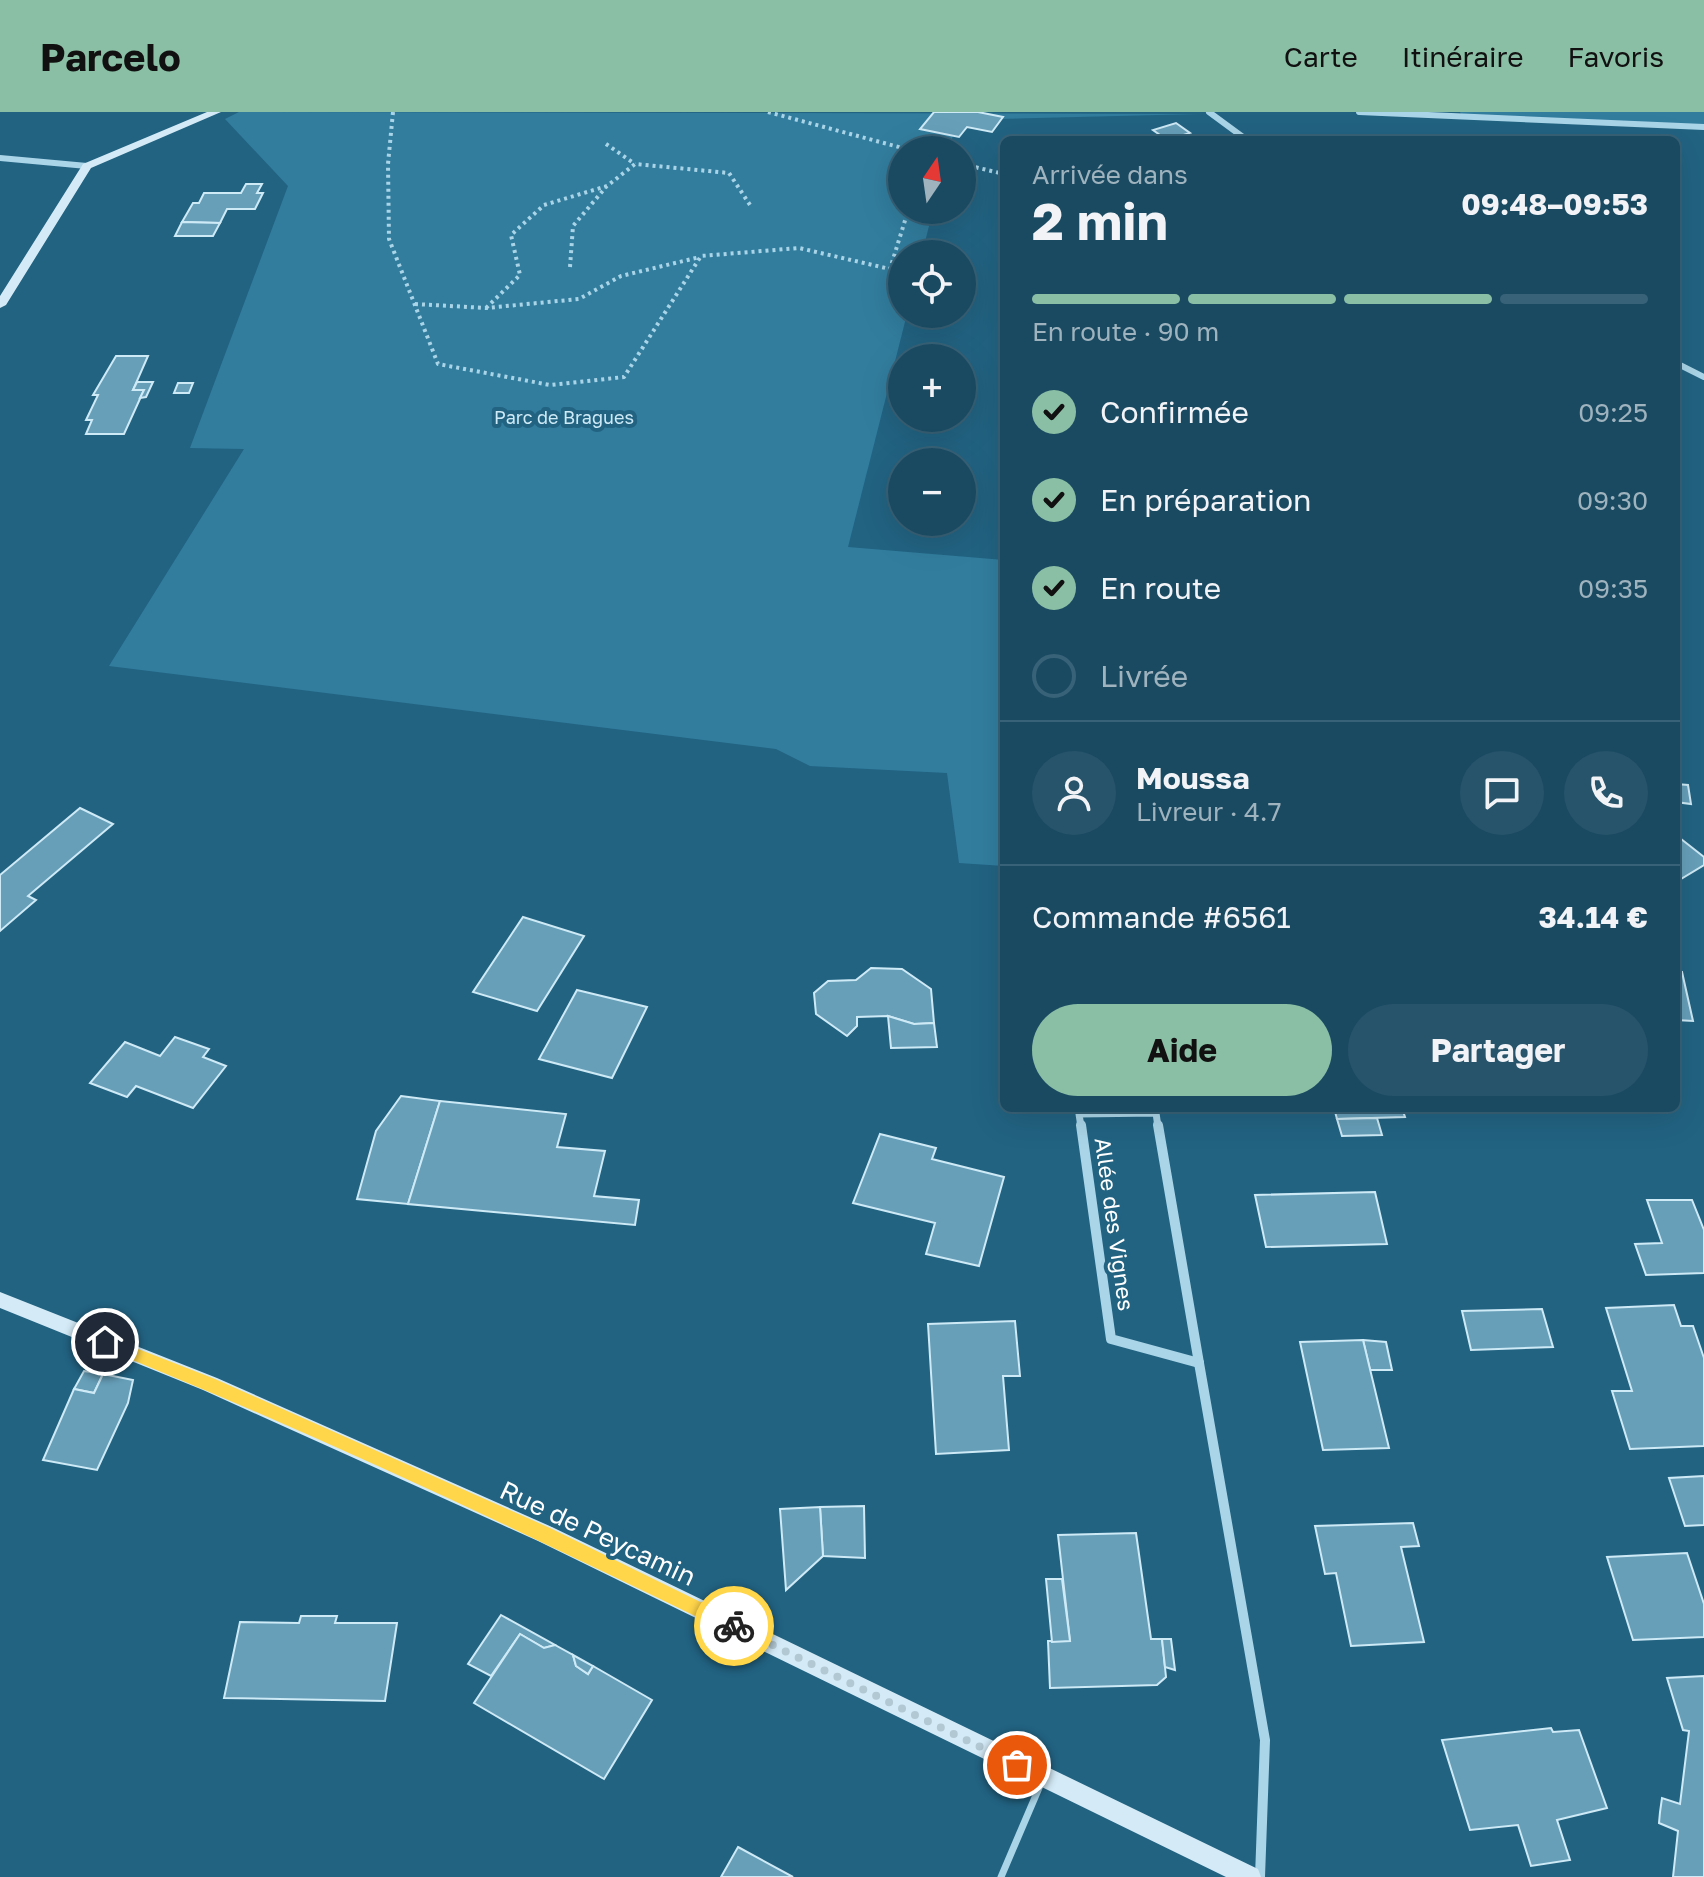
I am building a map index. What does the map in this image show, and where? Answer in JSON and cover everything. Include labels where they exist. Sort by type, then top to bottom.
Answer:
[{"type":"street","points":[[0,158],[87,166],[216,112]]},
{"type":"street","points":[[1209,112],[1242,136]]},
{"type":"street","points":[[1359,112],[1579,124],[1704,127]]},
{"type":"street","points":[[0,305],[87,166]]},
{"type":"street","points":[[1680,365],[1704,377]]},
{"type":"street","name":"Allée des Vignes","points":[[1200,1363],[1111,1339],[1079,1114],[1156,1113],[1200,1363],[1265,1740],[1260,1877]]},
{"type":"street","name":"Rue de Peycamin","points":[[0,1300],[210,1384],[545,1534],[1250,1877]]},
{"type":"lane","points":[[1001,1877],[1044,1778]]},
{"type":"path","points":[[393,112],[388,164],[389,239],[438,364],[550,385],[624,377],[701,256]]},
{"type":"path","points":[[768,112],[888,144]]},
{"type":"path","points":[[606,144],[635,164],[729,173],[752,208]]},
{"type":"path","points":[[570,267],[573,226],[607,186],[635,164]]},
{"type":"path","points":[[976,168],[1000,173]]},
{"type":"path","points":[[486,308],[520,275],[511,235],[544,205],[607,186]]},
{"type":"path","points":[[415,304],[486,308],[579,299],[621,276],[701,256],[799,248],[890,269],[904,224]]},
{"type":"green space","name":"Parc de Bragues","points":[[239,112],[1198,114],[957,120],[953,136],[888,136],[888,224],[930,224],[926,240],[888,240],[888,328],[903,328],[899,344],[888,344],[888,389],[848,547],[1000,560],[1000,866],[959,863],[947,773],[810,766],[776,749],[109,666],[244,449],[190,448],[288,186],[225,119]]},
{"type":"green space","points":[[1460,112],[1704,112],[1704,127],[1463,118]]},
{"type":"building","points":[[934,112],[978,112],[1003,117],[992,132],[967,127],[960,136],[954,136],[920,129]]},
{"type":"building","points":[[1176,123],[1190,133],[1161,136],[1153,130]]},
{"type":"building","points":[[246,184],[262,184],[257,193],[263,193],[255,209],[227,209],[220,223],[182,222],[193,203],[199,203],[204,193],[241,193]]},
{"type":"building","points":[[182,222],[220,223],[213,236],[175,236]]},
{"type":"building","points":[[116,356],[148,356],[133,390],[144,390],[124,434],[86,434],[92,420],[86,420],[98,395],[93,395]]},
{"type":"building","points":[[137,382],[153,382],[146,397],[140,398],[144,390],[133,390]]},
{"type":"building","points":[[178,383],[193,383],[189,393],[174,393]]},
{"type":"building","points":[[1680,784],[1688,785],[1691,804],[1680,803]]},
{"type":"building","points":[[80,808],[113,824],[28,896],[36,900],[0,931],[0,875]]},
{"type":"building","points":[[1680,838],[1704,857],[1704,865],[1680,880]]},
{"type":"building","points":[[523,917],[584,936],[537,1011],[473,992]]},
{"type":"building","points":[[871,968],[902,969],[931,989],[934,1023],[914,1024],[888,1016],[857,1017],[857,1026],[847,1036],[816,1014],[814,993],[828,981],[856,980]]},
{"type":"building","points":[[1680,972],[1682,972],[1693,1021],[1680,1020]]},
{"type":"building","points":[[577,990],[647,1007],[612,1078],[539,1059]]},
{"type":"building","points":[[888,1016],[914,1024],[934,1023],[937,1047],[891,1048]]},
{"type":"building","points":[[175,1037],[209,1049],[203,1057],[226,1066],[193,1108],[136,1086],[127,1097],[90,1083],[125,1042],[160,1056]]},
{"type":"building","points":[[401,1096],[440,1101],[408,1204],[357,1199],[376,1131]]},
{"type":"building","points":[[440,1101],[566,1114],[557,1147],[605,1151],[594,1196],[639,1200],[635,1225],[408,1204]]},
{"type":"building","points":[[1335,1112],[1403,1112],[1405,1117],[1337,1119]]},
{"type":"building","points":[[1377,1118],[1382,1135],[1342,1136],[1337,1119]]},
{"type":"building","points":[[880,1134],[936,1148],[932,1159],[1004,1177],[979,1266],[926,1254],[935,1223],[853,1203]]},
{"type":"building","points":[[1375,1192],[1387,1244],[1266,1247],[1255,1195]]},
{"type":"building","points":[[1647,1200],[1692,1200],[1704,1230],[1704,1273],[1646,1275],[1635,1244],[1662,1243]]},
{"type":"building","points":[[1674,1305],[1681,1326],[1693,1326],[1704,1358],[1704,1446],[1630,1449],[1612,1391],[1632,1391],[1606,1308]]},
{"type":"building","points":[[1542,1309],[1553,1347],[1471,1350],[1462,1311]]},
{"type":"building","points":[[1015,1321],[1020,1376],[1003,1376],[1009,1450],[936,1454],[928,1324]]},
{"type":"building","points":[[1363,1340],[1386,1342],[1392,1370],[1370,1370]]},
{"type":"building","points":[[1363,1340],[1389,1448],[1323,1450],[1300,1342]]},
{"type":"building","points":[[84,1371],[103,1374],[94,1393],[74,1389]]},
{"type":"building","points":[[103,1374],[133,1380],[128,1403],[97,1470],[43,1460],[74,1389],[94,1393]]},
{"type":"building","points":[[1704,1476],[1704,1525],[1685,1526],[1669,1478]]},
{"type":"building","points":[[864,1506],[865,1558],[823,1556],[820,1507]]},
{"type":"building","points":[[820,1507],[823,1556],[786,1590],[780,1509]]},
{"type":"building","points":[[1413,1523],[1419,1546],[1401,1547],[1424,1642],[1351,1646],[1336,1573],[1325,1574],[1315,1526]]},
{"type":"building","points":[[1136,1533],[1151,1639],[1162,1639],[1166,1677],[1157,1685],[1050,1688],[1048,1641],[1070,1641],[1058,1535]]},
{"type":"building","points":[[1687,1553],[1704,1604],[1704,1637],[1633,1640],[1607,1557]]},
{"type":"building","points":[[1046,1579],[1062,1579],[1070,1641],[1052,1642]]},
{"type":"building","points":[[501,1615],[555,1645],[544,1648],[520,1634],[491,1676],[468,1664]]},
{"type":"building","points":[[301,1616],[337,1616],[335,1623],[397,1623],[385,1701],[224,1698],[240,1622],[299,1623]]},
{"type":"building","points":[[520,1634],[544,1648],[555,1645],[573,1655],[576,1666],[588,1674],[593,1666],[652,1700],[604,1779],[474,1703]]},
{"type":"building","points":[[1162,1639],[1171,1639],[1175,1670],[1165,1667]]},
{"type":"building","points":[[573,1655],[593,1666],[588,1674],[576,1666]]},
{"type":"building","points":[[1704,1676],[1704,1877],[1673,1877],[1678,1831],[1659,1823],[1660,1812],[1662,1798],[1680,1804],[1689,1731],[1683,1730],[1667,1678]]},
{"type":"building","points":[[1551,1728],[1553,1732],[1579,1730],[1607,1808],[1557,1820],[1570,1860],[1531,1866],[1518,1825],[1470,1830],[1442,1740]]},
{"type":"building","points":[[738,1847],[793,1877],[721,1877]]},
{"type":"way so far","points":[[734,1626],[1017,1765]]},
{"type":"route","points":[[105,1342],[210,1384],[545,1534],[734,1626]]}]
